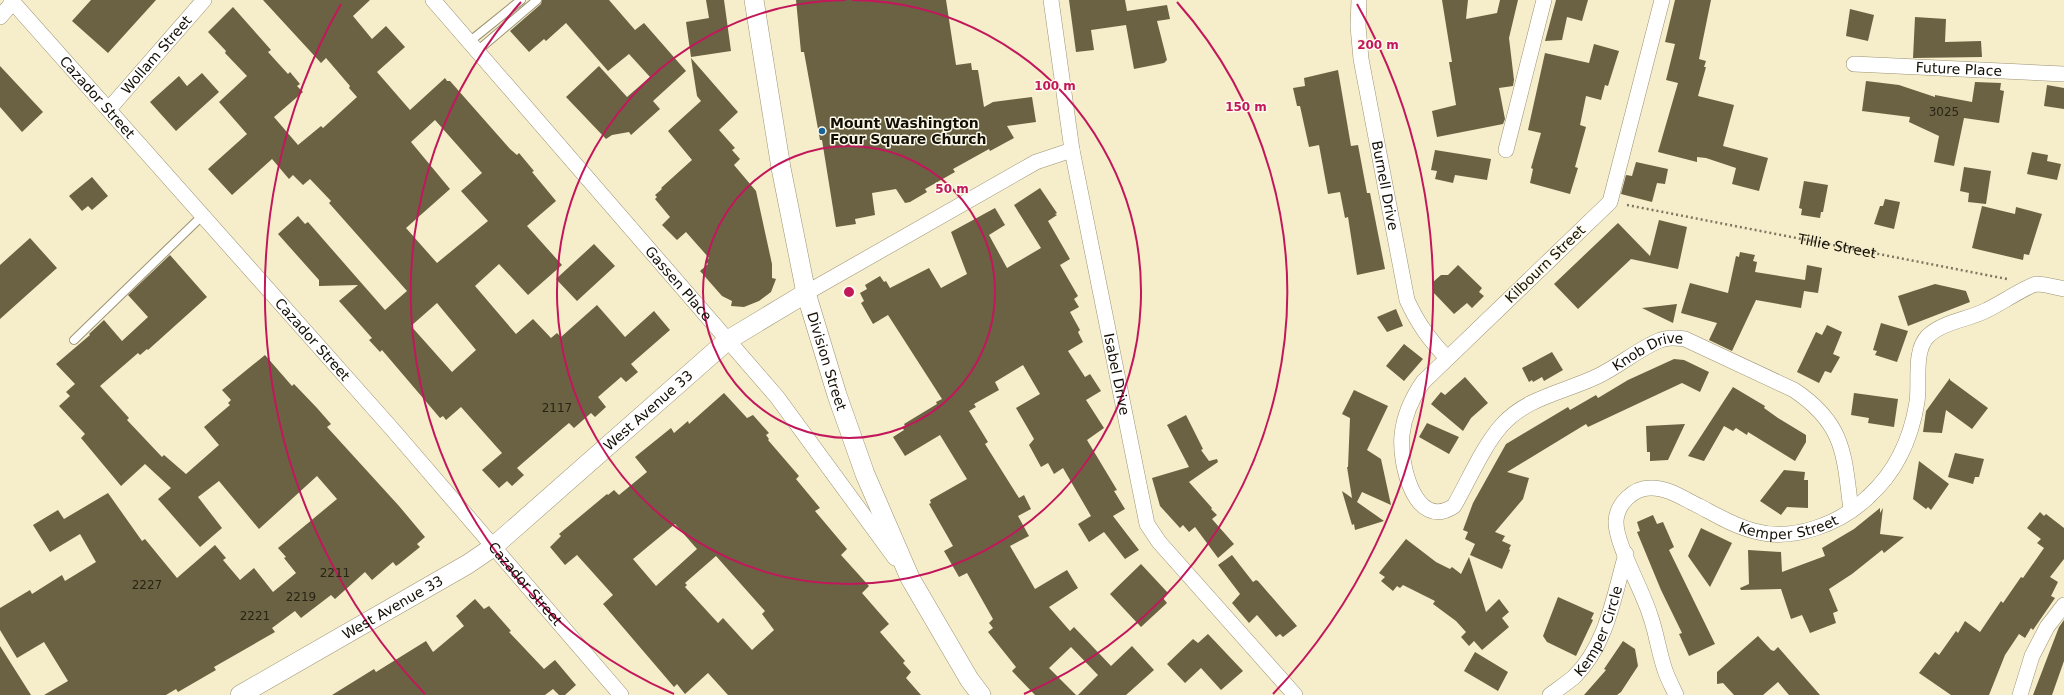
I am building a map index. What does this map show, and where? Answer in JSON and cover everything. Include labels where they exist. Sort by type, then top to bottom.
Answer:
[{"type":"street","name":"Wollam Street","points":[[110,109],[204,0]]},
{"type":"street","name":"Gassen Place","points":[[433,0],[777,397],[835,473],[910,578]]},
{"type":"street","name":"Division Street","points":[[754,0],[780,161],[806,293],[838,395],[865,474],[910,578],[958,661],[981,695]]},
{"type":"street","name":"Isabel Drive","points":[[1051,0],[1072,150],[1147,524],[1159,542],[1295,695]]},
{"type":"street","name":"Burnell Drive","points":[[1360,0],[1358,26],[1361,59],[1407,300],[1416,321],[1427,337],[1447,358]]},
{"type":"street","points":[[1506,150],[1544,0]]},
{"type":"street","points":[[1610,202],[1662,0]]},
{"type":"street","name":"Cazador Street","points":[[0,17],[12,1],[110,109],[389,424],[621,695]]},
{"type":"street","name":"Future Place","points":[[1854,64],[2064,74]]},
{"type":"street","name":"West Avenue 33","points":[[240,695],[468,564],[493,547],[728,340],[806,293],[1036,162],[1072,150]]},
{"type":"street","name":"Kilbourn Street","points":[[1418,502],[1408,478],[1403,457],[1402,437],[1405,417],[1413,397],[1424,382],[1447,358],[1610,202]]},
{"type":"street","points":[[2035,284],[2064,289]]},
{"type":"street","name":"Kemper Street","points":[[1676,695],[1666,673],[1650,614],[1618,535],[1616,520],[1619,508],[1626,498],[1636,491],[1649,487],[1663,489],[1737,525],[1755,532],[1777,535],[1802,532],[1827,524],[1851,510],[1868,497],[1888,476],[1901,454],[1911,430],[1917,401],[1920,352],[1926,338],[1937,328],[1979,314],[2035,284]]},
{"type":"street","name":"Knob Drive","points":[[1418,502],[1425,510],[1435,513],[1445,512],[1454,506],[1501,426],[1516,412],[1534,401],[1599,376],[1658,340],[1672,337],[1685,339],[1794,390],[1811,401],[1836,431],[1844,453],[1851,510]]},
{"type":"street","name":"Kemper Circle","points":[[1550,695],[1574,676],[1589,658],[1604,631],[1626,554]]},
{"type":"street","points":[[2020,695],[2032,656],[2046,627],[2064,605]]},
{"type":"lane","points":[[473,46],[521,0]]},
{"type":"lane","points":[[473,46],[537,0]]},
{"type":"lane","points":[[74,340],[203,215]]},
{"type":"path","name":"Tillie Street","points":[[1610,202],[2035,284]]},
{"type":"building","points":[[91,0],[156,0],[108,53],[72,21]]},
{"type":"building","points":[[263,0],[370,0],[353,16],[372,39],[386,26],[405,47],[377,72],[410,110],[445,78],[447,81],[450,81],[510,149],[517,155],[519,153],[534,171],[532,172],[556,201],[527,226],[562,265],[528,295],[499,264],[475,286],[516,334],[533,319],[551,338],[557,333],[561,337],[597,305],[625,337],[654,311],[670,330],[631,364],[638,372],[626,382],[621,377],[598,397],[606,407],[595,417],[591,413],[574,428],[569,423],[563,428],[517,468],[524,475],[512,486],[507,481],[499,488],[482,470],[502,453],[461,407],[446,420],[443,416],[440,418],[382,350],[380,352],[369,340],[372,338],[339,301],[358,285],[319,286],[319,280],[278,234],[298,216],[305,224],[308,222],[385,310],[407,291],[329,203],[331,201],[310,179],[303,185],[293,175],[289,179],[272,159],[232,195],[208,169],[247,134],[219,102],[247,76],[225,53],[226,51],[208,32],[233,7],[271,50],[268,52],[288,74],[290,72],[300,84],[297,86],[303,92],[274,117],[298,145],[321,126],[323,128],[357,97],[349,88],[350,86],[326,58],[321,63]],"holes":[[[435,120],[482,173],[461,191],[488,221],[437,263],[406,228],[450,189],[411,142]],[[437,303],[476,350],[452,372],[411,326]]]},
{"type":"building","points":[[542,0],[609,0],[635,30],[644,23],[686,71],[653,101],[660,109],[631,135],[629,132],[612,135],[606,139],[566,97],[599,66],[627,97],[650,77],[629,54],[608,71],[566,23],[546,41],[544,39],[529,52],[510,31],[541,4]]},
{"type":"building","points":[[706,0],[724,0],[731,51],[691,57],[686,22],[709,18]]},
{"type":"building","points":[[796,0],[946,0],[956,65],[971,63],[972,70],[978,70],[984,107],[993,102],[1032,97],[1036,122],[1007,126],[1014,138],[990,151],[989,149],[953,169],[955,172],[925,189],[927,192],[910,202],[905,203],[896,189],[872,193],[875,215],[855,219],[856,224],[836,227],[822,140],[820,140],[804,52],[801,52]]},
{"type":"building","points":[[1069,0],[1125,0],[1127,11],[1167,5],[1170,19],[1157,21],[1167,60],[1164,63],[1134,69],[1126,25],[1091,30],[1094,50],[1076,52]]},
{"type":"building","points":[[1442,0],[1468,0],[1466,19],[1497,13],[1500,0],[1518,0],[1509,38],[1514,80],[1513,86],[1499,88],[1505,119],[1503,124],[1437,137],[1432,111],[1456,105],[1449,62],[1452,62]]},
{"type":"building","points":[[1556,0],[1588,0],[1582,21],[1567,17],[1562,40],[1545,41]]},
{"type":"building","points":[[1675,0],[1711,0],[1699,59],[1706,61],[1704,67],[1706,67],[1698,96],[1734,105],[1723,146],[1768,158],[1759,191],[1732,184],[1736,168],[1706,158],[1697,157],[1697,162],[1658,152],[1678,83],[1666,80],[1675,44],[1665,42]]},
{"type":"building","points":[[1850,9],[1874,15],[1868,41],[1846,36]]},
{"type":"building","points":[[1915,17],[1946,19],[1945,42],[1981,41],[1982,57],[1913,58]]},
{"type":"building","points":[[1594,44],[1619,51],[1608,86],[1605,85],[1601,100],[1586,96],[1580,125],[1586,127],[1575,167],[1578,168],[1570,194],[1530,183],[1533,169],[1531,168],[1541,133],[1528,130],[1545,53],[1589,63]]},
{"type":"building","points":[[691,58],[738,112],[719,130],[735,148],[732,150],[740,159],[734,165],[756,191],[772,264],[772,278],[776,279],[771,292],[759,301],[744,307],[731,306],[732,301],[722,296],[700,271],[708,264],[705,261],[709,258],[686,232],[677,240],[662,225],[670,217],[655,199],[657,197],[655,195],[662,189],[661,188],[692,160],[668,131],[701,101],[697,96]]},
{"type":"building","points":[[0,66],[43,112],[22,132],[0,107]]},
{"type":"building","points":[[1338,70],[1351,146],[1358,145],[1367,193],[1370,193],[1385,269],[1357,275],[1348,217],[1345,218],[1340,192],[1328,194],[1319,145],[1309,147],[1300,106],[1297,106],[1293,88],[1305,86],[1304,78]]},
{"type":"building","points":[[202,73],[219,92],[176,131],[150,102],[179,76],[187,86]]},
{"type":"building","points":[[1866,81],[1899,85],[1935,97],[1935,95],[1972,102],[1975,82],[2001,83],[2000,90],[2004,91],[1999,123],[1964,118],[1954,166],[1934,162],[1939,136],[1909,122],[1910,117],[1862,111]]},
{"type":"building","points":[[2047,85],[2064,88],[2064,109],[2044,106]]},
{"type":"building","points":[[1435,150],[1491,159],[1487,180],[1455,175],[1453,183],[1435,179],[1437,171],[1431,170]]},
{"type":"building","points":[[2032,152],[2048,155],[2047,161],[2061,164],[2057,180],[2027,174]]},
{"type":"building","points":[[1636,162],[1668,169],[1665,184],[1657,183],[1652,202],[1621,194],[1626,175],[1632,176]]},
{"type":"building","points":[[1964,167],[1991,171],[1986,204],[1968,202],[1969,193],[1960,191]]},
{"type":"building","points":[[92,177],[108,196],[92,210],[88,206],[82,211],[69,196]]},
{"type":"building","points":[[1804,181],[1828,185],[1823,212],[1821,212],[1820,218],[1801,215],[1802,209],[1799,208]]},
{"type":"building","points":[[1040,188],[1057,213],[1055,214],[1057,215],[1048,221],[1070,259],[1060,265],[1078,296],[1074,299],[1079,307],[1070,312],[1080,330],[1078,332],[1083,342],[1068,351],[1085,377],[1090,374],[1101,391],[1086,400],[1104,428],[1087,440],[1117,490],[1114,491],[1125,509],[1113,516],[1139,550],[1125,559],[1104,532],[1089,542],[1078,524],[1091,516],[1063,468],[1054,474],[1048,463],[1041,467],[1029,445],[1034,439],[1016,408],[1040,394],[1023,365],[995,382],[999,390],[974,404],[976,407],[969,411],[988,442],[985,444],[1019,498],[1024,495],[1031,509],[1018,516],[1029,536],[1010,546],[1035,589],[1067,570],[1078,588],[1049,607],[1070,631],[1074,627],[1111,666],[1132,646],[1154,670],[1126,695],[1078,695],[1098,675],[1071,647],[1049,668],[1076,695],[1035,695],[1012,671],[1016,667],[988,632],[993,628],[989,623],[993,619],[967,573],[959,577],[944,551],[953,546],[929,504],[931,503],[930,500],[967,479],[940,435],[905,456],[893,437],[904,430],[902,427],[905,426],[904,424],[937,404],[936,402],[942,399],[888,315],[873,324],[861,303],[864,301],[860,293],[867,289],[865,285],[880,276],[884,282],[886,281],[890,288],[929,268],[941,288],[967,274],[951,232],[995,208],[1005,225],[989,235],[1007,268],[1041,248],[1014,205]]},
{"type":"building","points":[[1885,199],[1900,202],[1894,229],[1874,224],[1880,206],[1883,206]]},
{"type":"building","points":[[1982,206],[2015,214],[2016,207],[2042,214],[2029,255],[2024,254],[2023,260],[1972,248]]},
{"type":"building","points":[[1659,220],[1687,227],[1678,269],[1631,259],[1578,309],[1554,284],[1618,223],[1650,256]]},
{"type":"building","points":[[30,238],[57,268],[0,319],[0,265]]},
{"type":"building","points":[[594,244],[615,266],[577,301],[556,279]]},
{"type":"building","points":[[1740,252],[1755,255],[1753,261],[1757,262],[1755,272],[1805,280],[1807,265],[1822,268],[1818,293],[1804,291],[1801,308],[1756,300],[1732,351],[1709,340],[1717,323],[1681,313],[1690,283],[1728,293],[1736,256],[1739,257]]},
{"type":"building","points":[[170,255],[207,297],[148,350],[147,349],[140,355],[138,353],[100,386],[129,418],[127,420],[162,457],[164,455],[186,474],[219,445],[204,427],[230,405],[228,403],[231,400],[222,390],[265,355],[292,386],[294,384],[317,408],[331,424],[327,427],[399,506],[425,537],[417,544],[420,547],[396,566],[393,562],[372,580],[365,572],[335,599],[331,595],[301,618],[295,611],[272,628],[275,632],[214,667],[216,670],[178,692],[176,689],[166,695],[44,695],[68,681],[44,642],[17,658],[0,630],[0,608],[30,590],[32,594],[62,575],[65,581],[96,562],[80,534],[50,552],[33,525],[58,510],[64,519],[108,493],[142,541],[145,539],[177,578],[215,545],[226,558],[223,560],[240,580],[254,568],[273,592],[296,573],[284,558],[286,557],[278,548],[337,499],[317,476],[259,529],[219,481],[198,497],[222,528],[200,547],[158,499],[171,488],[145,464],[121,486],[81,438],[85,434],[59,406],[70,396],[66,392],[75,384],[56,364],[90,335],[89,334],[104,320],[122,341],[148,317],[128,295]]},
{"type":"building","points":[[1458,265],[1482,288],[1479,292],[1484,296],[1472,308],[1467,303],[1454,314],[1433,292],[1433,282],[1441,275],[1448,275]]},
{"type":"building","points":[[1935,284],[1966,291],[1970,302],[1908,326],[1898,296]]},
{"type":"building","points":[[1677,304],[1673,323],[1642,308]]},
{"type":"building","points":[[1396,309],[1403,326],[1387,332],[1377,317]]},
{"type":"building","points":[[1881,323],[1908,331],[1897,362],[1875,355],[1877,351],[1873,350]]},
{"type":"building","points":[[1827,325],[1842,332],[1833,354],[1840,357],[1831,373],[1825,371],[1819,383],[1797,372],[1816,332],[1822,335]]},
{"type":"building","points":[[1404,344],[1423,359],[1404,381],[1386,366]]},
{"type":"building","points":[[1552,352],[1563,370],[1544,381],[1542,377],[1533,382],[1532,380],[1529,382],[1522,368]]},
{"type":"building","points":[[1674,359],[1684,360],[1709,372],[1700,392],[1682,383],[1588,427],[1586,424],[1507,472],[1529,478],[1523,499],[1495,532],[1505,536],[1502,541],[1511,545],[1502,569],[1470,555],[1475,544],[1465,539],[1468,532],[1463,530],[1473,503],[1506,444],[1568,407],[1570,410],[1596,395],[1598,398],[1628,380]]},
{"type":"building","points":[[1465,377],[1488,403],[1471,418],[1463,431],[1431,404],[1441,392],[1445,395]]},
{"type":"building","points":[[1950,378],[1950,380],[1988,408],[1972,429],[1946,410],[1942,433],[1923,432],[1926,411]]},
{"type":"building","points":[[1733,387],[1765,406],[1764,408],[1778,418],[1806,435],[1806,442],[1795,461],[1748,432],[1747,435],[1736,428],[1733,431],[1724,426],[1704,461],[1688,456]]},
{"type":"building","points":[[1354,390],[1388,406],[1367,450],[1381,459],[1391,505],[1362,492],[1357,502],[1384,521],[1355,530],[1354,524],[1352,525],[1342,491],[1352,498],[1347,467],[1350,418],[1342,414]]},
{"type":"building","points":[[724,393],[747,418],[753,415],[769,433],[766,435],[769,439],[768,440],[799,476],[796,479],[820,508],[815,511],[847,549],[841,555],[869,586],[862,593],[889,624],[880,632],[905,661],[903,663],[911,672],[906,678],[921,695],[728,695],[708,673],[685,694],[677,684],[674,687],[603,604],[613,595],[577,555],[565,565],[550,547],[561,536],[559,534],[607,494],[608,495],[614,490],[619,495],[647,472],[635,457],[671,428],[674,433],[688,421],[689,424]],"holes":[[[675,524],[697,549],[656,586],[633,559]],[[716,556],[765,611],[762,614],[774,630],[752,650],[723,618],[718,623],[685,587],[687,585],[685,583]]]},
{"type":"building","points":[[1854,393],[1898,399],[1894,427],[1868,423],[1869,418],[1851,415]]},
{"type":"building","points":[[1186,415],[1203,449],[1201,450],[1209,461],[1217,459],[1218,462],[1189,482],[1212,508],[1211,509],[1217,515],[1212,519],[1234,544],[1218,558],[1195,527],[1189,532],[1183,525],[1180,528],[1160,506],[1152,478],[1189,467],[1167,425]]},
{"type":"building","points":[[1427,423],[1459,437],[1449,454],[1419,437]]},
{"type":"building","points":[[1685,424],[1668,460],[1650,461],[1650,452],[1647,452],[1646,426]]},
{"type":"building","points":[[1955,453],[1984,459],[1979,477],[1975,477],[1973,484],[1948,477]]},
{"type":"building","points":[[1919,461],[1949,484],[1931,510],[1928,507],[1926,509],[1913,499]]},
{"type":"building","points":[[1784,470],[1805,472],[1804,480],[1808,480],[1808,508],[1787,507],[1781,515],[1760,501]]},
{"type":"building","points":[[1880,508],[1880,513],[1883,508],[1880,534],[1904,537],[1884,553],[1882,550],[1852,574],[1829,589],[1838,611],[1833,613],[1836,623],[1810,633],[1802,615],[1791,619],[1781,589],[1741,590],[1740,588],[1749,584],[1748,550],[1781,552],[1782,572],[1825,556],[1822,548],[1854,529]]},
{"type":"building","points":[[2040,512],[2044,516],[2046,514],[2064,528],[2064,559],[2050,577],[2058,582],[2051,596],[2055,598],[2033,630],[2031,628],[2025,638],[2019,634],[2005,655],[1989,695],[1951,695],[1919,673],[1935,652],[1939,655],[1956,631],[1958,633],[1965,621],[1980,632],[2001,601],[2003,603],[2021,577],[2023,578],[2044,548],[2037,543],[2041,539],[2027,528]]},
{"type":"building","points":[[1653,515],[1657,524],[1663,522],[1674,547],[1669,550],[1715,644],[1689,656],[1679,634],[1682,633],[1661,590],[1637,532],[1640,531],[1637,522]]},
{"type":"building","points":[[1701,528],[1732,543],[1710,587],[1688,556]]},
{"type":"building","points":[[1406,539],[1436,562],[1450,569],[1452,567],[1461,574],[1469,557],[1486,612],[1499,599],[1509,612],[1502,618],[1509,627],[1482,650],[1474,641],[1469,646],[1461,637],[1466,632],[1456,621],[1433,604],[1435,601],[1403,585],[1400,588],[1397,586],[1393,591],[1381,581],[1385,577],[1379,573]]},
{"type":"building","points":[[1232,555],[1253,582],[1256,580],[1258,581],[1297,626],[1283,637],[1280,634],[1276,637],[1257,615],[1249,623],[1232,603],[1240,594],[1218,565]]},
{"type":"building","points":[[1141,564],[1168,593],[1163,598],[1167,603],[1141,627],[1110,594]]},
{"type":"building","points":[[1558,597],[1594,613],[1591,619],[1593,620],[1576,656],[1547,642],[1543,636]]},
{"type":"building","points":[[475,599],[484,609],[489,606],[511,631],[509,632],[544,669],[555,660],[576,685],[565,695],[559,695],[553,689],[545,695],[332,695],[374,669],[376,672],[426,641],[433,652],[464,626],[456,616]]},
{"type":"building","points":[[2064,620],[2064,661],[2052,695],[2033,695],[2059,627]]},
{"type":"building","points":[[1208,634],[1243,671],[1221,690],[1201,668],[1185,683],[1167,664],[1193,639],[1198,643]]},
{"type":"building","points":[[1758,636],[1771,650],[1774,651],[1778,647],[1820,695],[1789,695],[1778,682],[1763,695],[1734,695],[1723,683],[1717,684],[1717,672]]},
{"type":"building","points":[[1623,641],[1635,649],[1638,666],[1621,692],[1617,695],[1584,695],[1606,670],[1604,669]]},
{"type":"building","points":[[0,646],[31,695],[0,695]]},
{"type":"building","points":[[1475,652],[1508,672],[1498,691],[1464,671]]},
{"type":"place","name":"Mount Washington Four Square Church","points":[[822,131]]}]
